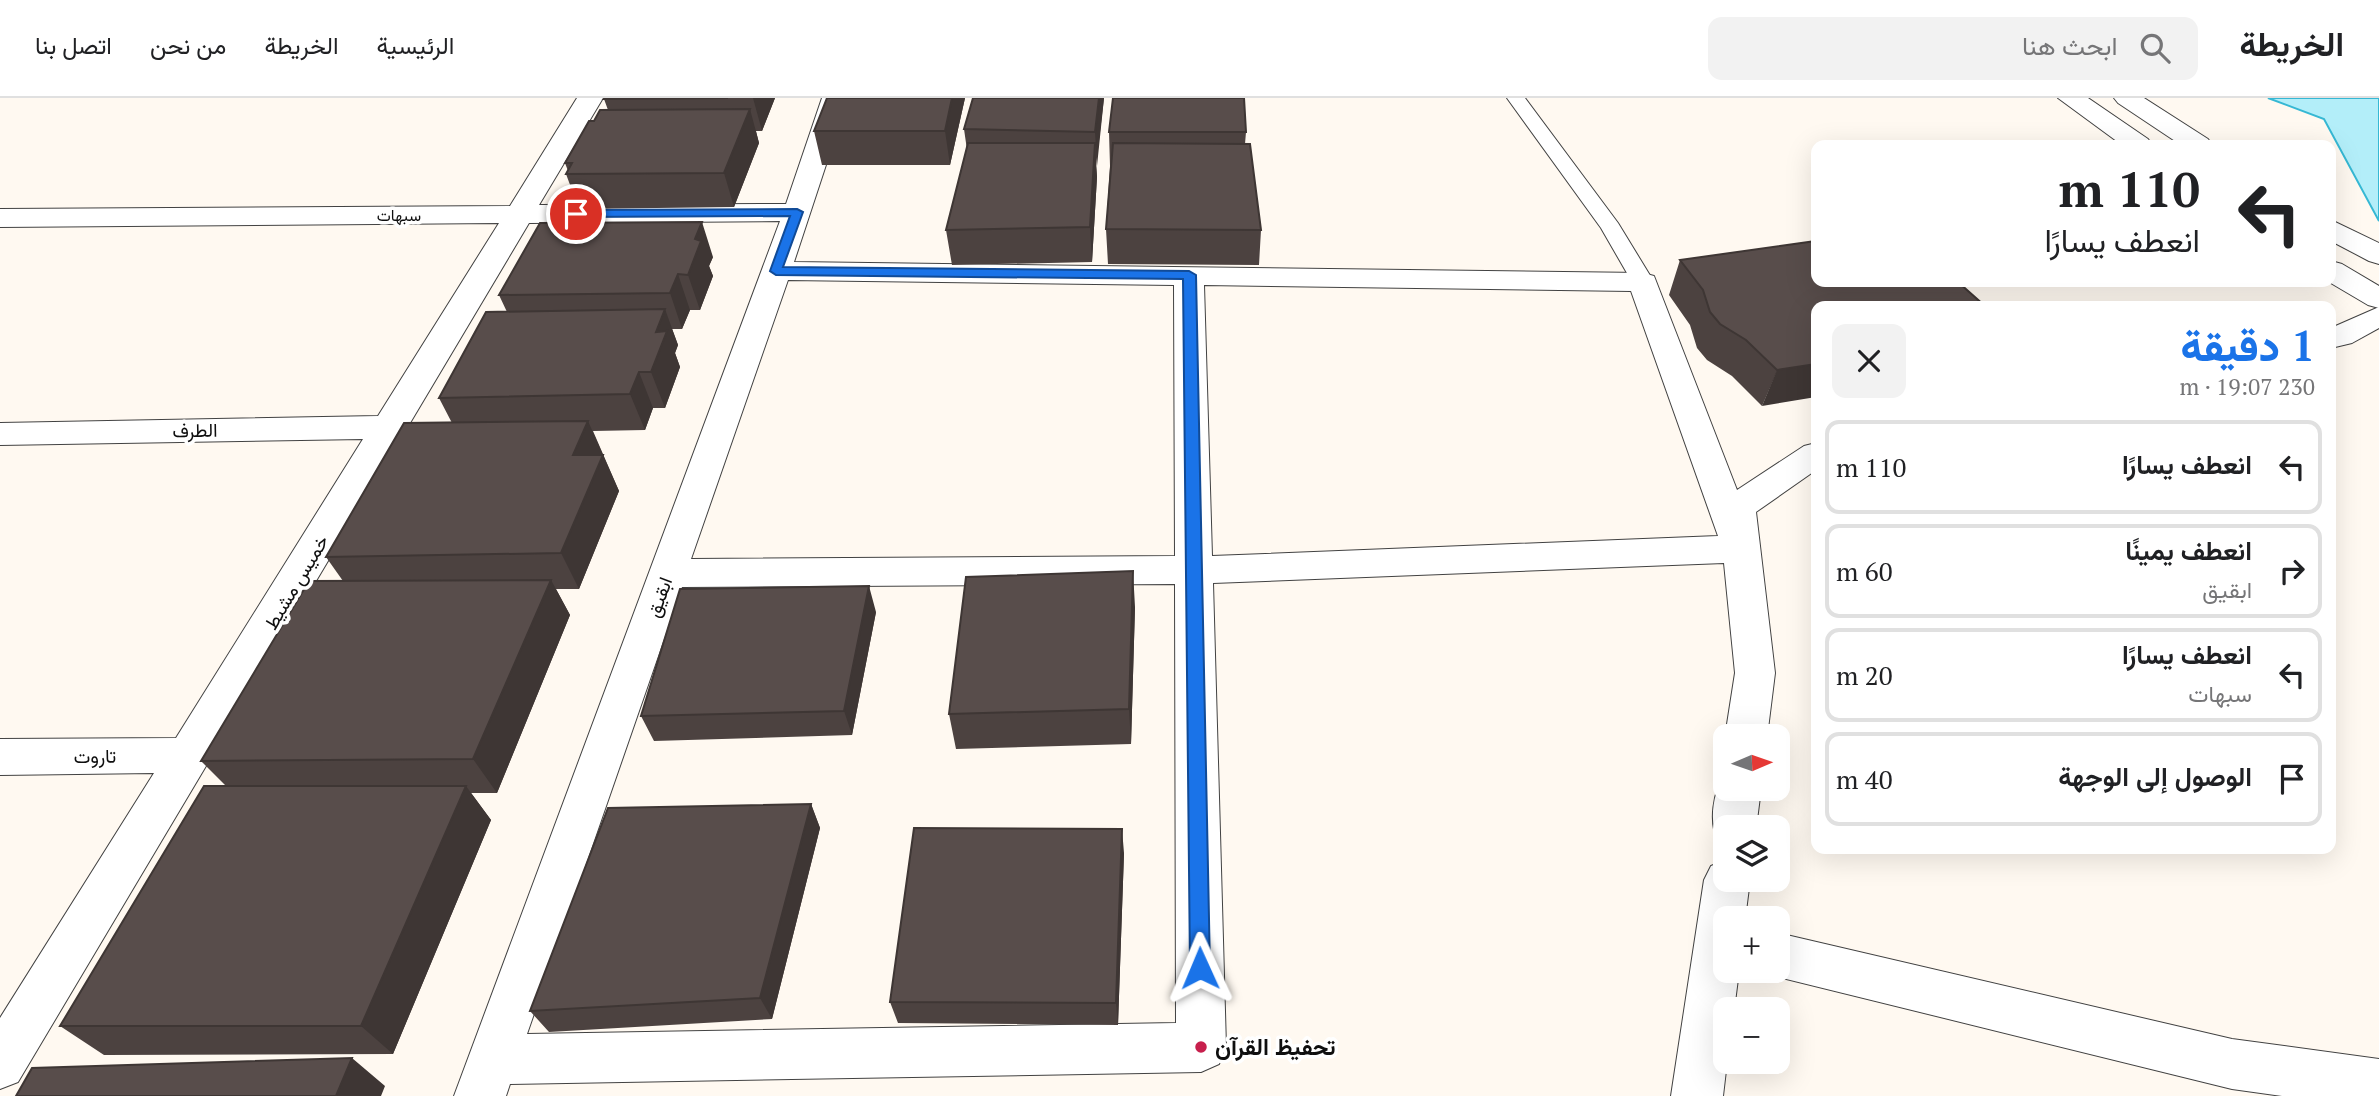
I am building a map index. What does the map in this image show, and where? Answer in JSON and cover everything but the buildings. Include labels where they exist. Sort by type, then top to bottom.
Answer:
[{"type":"street","name":"خميس مشيط","points":[[0,1064],[590,98]]},
{"type":"street","name":"ابقيق","points":[[487,1077],[797,212],[835,98]]},
{"type":"street","points":[[2071,98],[2132,140]]},
{"type":"street","points":[[2127,98],[2191,140]]},
{"type":"street","name":"سبهات","points":[[0,218],[797,212]]},
{"type":"street","points":[[2336,232],[2379,255]]},
{"type":"street","points":[[776,271],[1643,282],[1741,549]]},
{"type":"street","points":[[2336,273],[2379,299]]},
{"type":"street","points":[[487,1077],[1201,1047],[1189,275]]},
{"type":"street","points":[[2336,337],[2379,316]]},
{"type":"street","name":"الطرف","points":[[0,433],[391,427]]},
{"type":"street","points":[[1748,724],[1755,673],[1737,507],[1811,457]]},
{"type":"street","points":[[667,573],[1194,570],[1741,549]]},
{"type":"street","name":"تاروت","points":[[0,757],[190,755]]},
{"type":"street","points":[[1790,959],[2232,1064],[2379,1084]]},
{"type":"street","points":[[1697,1096],[1715,983]]},
{"type":"lane","points":[[1516,98],[1611,227],[1643,282]]},
{"type":"water","points":[[2268,98],[2379,98],[2379,221],[2336,140],[2324,119]]},
{"type":"place","name":"تحفيظ القرآن","points":[[1201,1047]]},
{"type":"route","points":[[576,214],[797,212],[776,271],[1189,275],[1200,968]]}]
